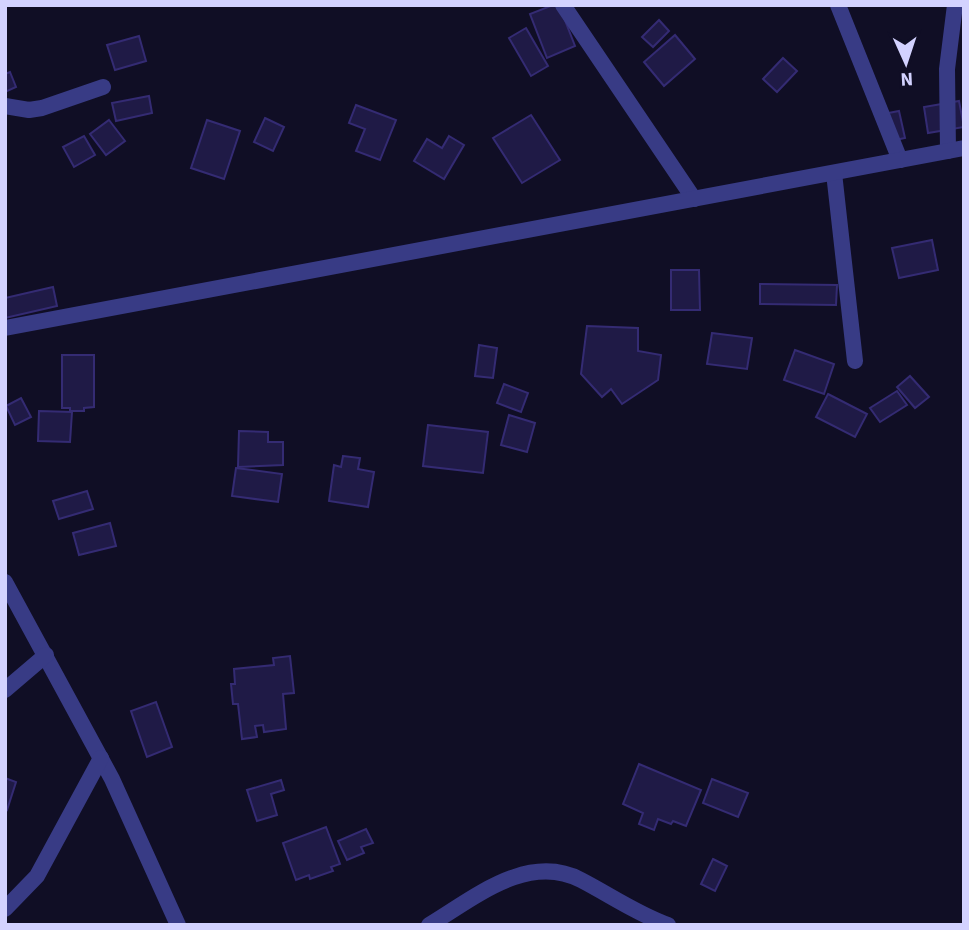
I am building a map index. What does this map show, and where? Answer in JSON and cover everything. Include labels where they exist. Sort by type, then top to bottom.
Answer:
[{"type":"street","points":[[563,5],[694,199]]},
{"type":"street","points":[[838,5],[900,160]]},
{"type":"street","points":[[5,328],[956,149],[947,69],[956,5]]},
{"type":"street","points":[[5,106],[29,110],[42,108],[103,87]]},
{"type":"street","points":[[834,173],[855,361]]},
{"type":"street","points":[[5,582],[101,758],[178,925]]},
{"type":"street","points":[[5,690],[46,655]]},
{"type":"street","points":[[5,909],[37,876],[101,758]]},
{"type":"street","points":[[429,925],[523,873],[557,870],[578,878],[668,925]]},
{"type":"building","points":[[559,5],[575,46],[547,58],[530,14]]},
{"type":"building","points":[[659,20],[669,31],[653,47],[642,37]]},
{"type":"building","points":[[526,28],[548,66],[531,76],[509,38]]},
{"type":"building","points":[[675,35],[695,59],[664,86],[644,62]]},
{"type":"building","points":[[139,36],[146,61],[115,70],[107,45]]},
{"type":"building","points":[[783,58],[797,71],[777,92],[763,79]]},
{"type":"building","points":[[10,72],[16,87],[5,92],[5,74]]},
{"type":"building","points":[[149,96],[152,113],[116,121],[112,103]]},
{"type":"building","points":[[959,101],[964,127],[928,133],[924,107]]},
{"type":"building","points":[[356,105],[396,120],[380,160],[356,151],[365,129],[349,123]]},
{"type":"building","points":[[899,111],[905,138],[890,141],[883,114]]},
{"type":"building","points":[[531,115],[560,160],[522,183],[493,138]]},
{"type":"building","points":[[265,118],[284,127],[273,151],[254,142]]},
{"type":"building","points":[[109,120],[125,141],[106,155],[90,134]]},
{"type":"building","points":[[207,120],[240,131],[224,179],[191,168]]},
{"type":"building","points":[[84,136],[95,155],[74,167],[63,147]]},
{"type":"building","points":[[449,136],[464,145],[444,179],[414,161],[427,139],[442,148]]},
{"type":"building","points":[[932,240],[938,270],[899,278],[892,248]]},
{"type":"building","points":[[671,270],[699,270],[700,310],[671,310]]},
{"type":"building","points":[[760,284],[837,285],[836,305],[760,304]]},
{"type":"building","points":[[53,287],[57,306],[5,318],[5,298]]},
{"type":"building","points":[[587,326],[638,328],[638,351],[661,355],[658,380],[622,404],[611,389],[602,397],[581,374]]},
{"type":"building","points":[[712,333],[752,338],[747,369],[707,364]]},
{"type":"building","points":[[479,345],[497,348],[493,378],[475,376]]},
{"type":"building","points":[[795,350],[834,364],[824,394],[784,380]]},
{"type":"building","points":[[62,355],[94,355],[94,407],[84,408],[84,411],[62,408]]},
{"type":"building","points":[[910,376],[929,397],[915,408],[897,387]]},
{"type":"building","points":[[504,384],[528,393],[521,412],[497,403]]},
{"type":"building","points":[[897,391],[907,405],[880,422],[870,408]]},
{"type":"building","points":[[828,394],[867,414],[855,437],[816,417]]},
{"type":"building","points":[[21,398],[31,417],[15,425],[6,406]]},
{"type":"building","points":[[39,411],[72,412],[70,442],[38,441]]},
{"type":"building","points":[[509,415],[535,423],[527,452],[501,445]]},
{"type":"building","points":[[428,425],[488,432],[483,473],[423,466]]},
{"type":"building","points":[[239,431],[268,432],[268,442],[283,442],[283,465],[238,467]]},
{"type":"building","points":[[343,456],[360,458],[358,469],[374,472],[368,507],[329,501],[334,465],[341,467]]},
{"type":"building","points":[[236,468],[282,474],[278,502],[232,496]]},
{"type":"building","points":[[87,491],[93,509],[59,519],[53,501]]},
{"type":"building","points":[[110,523],[116,546],[79,555],[73,533]]},
{"type":"building","points":[[290,656],[294,693],[283,694],[286,729],[264,732],[263,725],[255,726],[257,737],[242,739],[238,704],[233,704],[231,684],[235,684],[234,669],[274,665],[273,658]]},
{"type":"building","points":[[156,702],[172,747],[147,757],[131,711]]},
{"type":"building","points":[[639,764],[701,790],[686,826],[658,819],[654,830],[639,824],[643,813],[623,804]]},
{"type":"building","points":[[5,778],[16,782],[7,810],[5,809]]},
{"type":"building","points":[[712,779],[748,793],[738,817],[703,803]]},
{"type":"building","points":[[281,780],[284,790],[271,794],[277,815],[257,821],[247,790]]},
{"type":"building","points":[[326,827],[340,864],[331,867],[333,871],[310,879],[309,875],[296,880],[283,843]]},
{"type":"building","points":[[366,829],[373,843],[361,847],[364,853],[347,860],[338,841]]},
{"type":"building","points":[[713,859],[727,866],[715,891],[701,884]]}]
